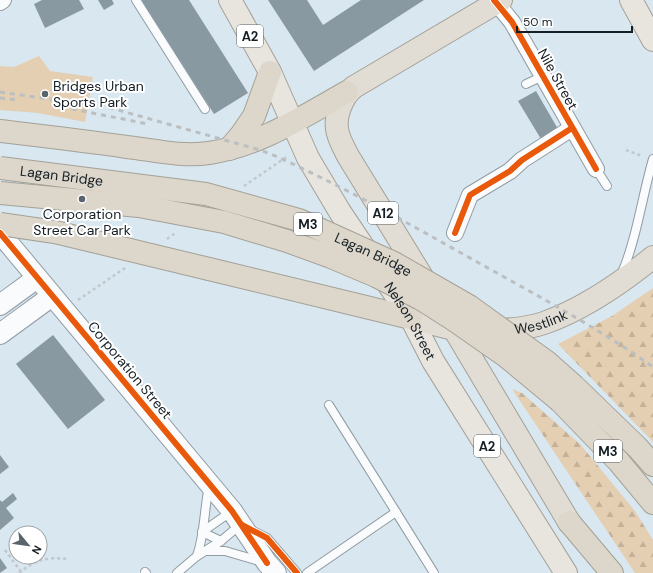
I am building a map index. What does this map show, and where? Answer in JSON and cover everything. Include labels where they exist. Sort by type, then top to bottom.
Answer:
[{"type":"highway","points":[[0,132],[166,153],[208,153],[229,149],[292,123],[347,92],[497,1]]},
{"type":"highway","points":[[229,149],[254,116],[270,72]]},
{"type":"highway","name":"A12","points":[[347,92],[337,118],[337,130],[343,146],[569,522]]},
{"type":"highway","name":"Lagan Bridge","points":[[0,168],[206,194],[299,220],[394,263],[469,306],[547,362],[637,447],[653,465]]},
{"type":"highway","name":"Lagan Bridge","points":[[0,193],[139,206],[216,221],[287,241],[376,276],[421,299],[507,357],[560,401],[619,462],[653,503]]},
{"type":"highway","points":[[0,224],[55,232],[411,318]]},
{"type":"highway","name":"Westlink","points":[[411,318],[454,329],[473,331],[512,329],[543,324],[594,299],[653,257]]},
{"type":"highway","points":[[569,522],[612,573]]},
{"type":"main road","name":"Nelson Street","points":[[230,0],[270,72],[308,158],[340,212],[411,318],[433,361],[566,573]]},
{"type":"main road","points":[[631,0],[653,40]]},
{"type":"main road","points":[[569,522],[597,573]]},
{"type":"street","name":"Nile Street","points":[[497,1],[512,22],[596,169]]},
{"type":"street","points":[[455,233],[470,195],[510,171],[522,160],[572,128]]},
{"type":"street","name":"Corporation Street","points":[[0,233],[209,484],[272,568]]},
{"type":"street","points":[[0,305],[37,278]]},
{"type":"street","points":[[0,334],[52,296]]},
{"type":"lane","points":[[136,0],[205,109]]},
{"type":"lane","points":[[526,84],[543,76]]},
{"type":"lane","points":[[618,283],[628,260],[650,159]]},
{"type":"lane","points":[[596,169],[607,186]]},
{"type":"lane","points":[[329,405],[434,573]]},
{"type":"lane","points":[[197,556],[200,546],[205,503],[209,484]]},
{"type":"lane","points":[[307,573],[396,512]]},
{"type":"lane","points":[[202,532],[236,518]]},
{"type":"lane","points":[[177,573],[197,556],[221,541],[236,518]]},
{"type":"lane","name":"Corporation Street","points":[[236,518],[267,538],[297,573]]},
{"type":"lane","points":[[202,532],[221,541]]},
{"type":"lane","points":[[206,551],[225,551],[272,568]]},
{"type":"path","points":[[626,150],[650,159]]},
{"type":"path","points":[[6,550],[21,572],[37,560],[51,558],[68,559]]},
{"type":"green space","name":"Bridges Urban Sports Park","points":[[39,56],[50,71],[93,77],[85,122],[38,113],[0,110],[0,66],[14,67]]},
{"type":"green space","points":[[653,288],[653,442],[558,344],[612,316]]},
{"type":"green space","points":[[512,389],[522,393],[580,444],[635,511],[653,540],[653,573],[635,573]]},
{"type":"building","points":[[42,0],[79,0],[84,9],[45,28],[34,4]]},
{"type":"building","points":[[98,0],[112,0],[114,4],[104,10]]},
{"type":"building","points":[[141,0],[189,0],[248,93],[214,114]]},
{"type":"building","points":[[268,0],[307,0],[323,25],[361,0],[424,0],[314,71]]},
{"type":"building","points":[[536,91],[558,129],[541,139],[518,101]]},
{"type":"building","points":[[53,335],[105,400],[68,429],[16,364]]},
{"type":"building","points":[[0,455],[9,467],[0,474]]},
{"type":"building","points":[[13,493],[17,499],[6,508],[14,518],[0,530],[0,500],[2,502]]},
{"type":"building","points":[[0,558],[7,568],[0,573]]},
{"type":"railway","points":[[0,92],[111,108],[273,155],[351,193],[428,234],[568,313],[653,367]]},
{"type":"railway","points":[[0,98],[20,100]]},
{"type":"railway","points":[[52,105],[148,124]]},
{"type":"cycle path","points":[[494,0],[512,22],[596,169]]},
{"type":"cycle path","points":[[455,233],[470,195],[510,171],[522,160],[572,128]]},
{"type":"cycle path","points":[[0,233],[232,511],[267,563]]},
{"type":"cycle path","points":[[242,525],[267,538],[297,573]]},
{"type":"place","name":"Bridges Urban Sports Park","points":[[45,94]]},
{"type":"place","name":"Corporation Street Car Park","points":[[82,199]]}]
